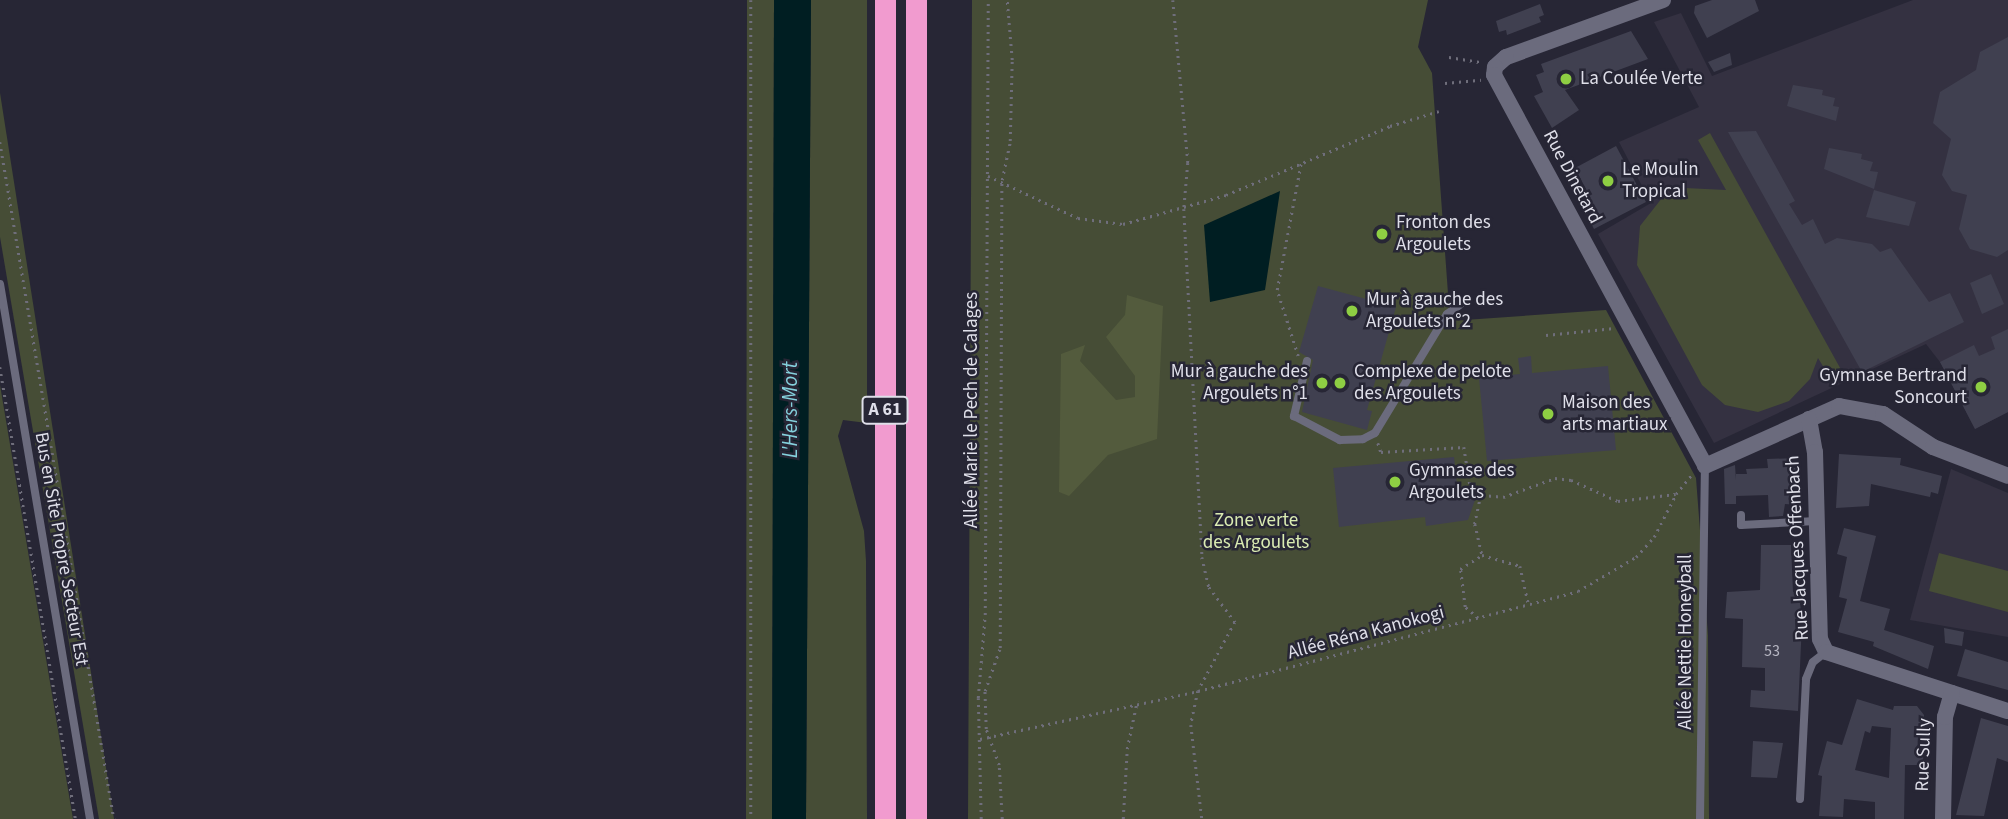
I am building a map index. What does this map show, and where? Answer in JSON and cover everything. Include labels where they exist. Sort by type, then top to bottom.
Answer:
[{"type":"highway","name":"A 61","points":[[885,0],[885,819]]},
{"type":"highway","name":"A 61","points":[[916,0],[916,819]]},
{"type":"street","points":[[1494,71],[1506,57],[1652,2]]},
{"type":"street","name":"Rue Dinetard","points":[[1494,71],[1555,194],[1633,327],[1705,466]]},
{"type":"street","points":[[1705,466],[1839,405],[1861,406],[1884,414],[1933,447],[2008,476]]},
{"type":"street","name":"Rue Jacques Offenbach","points":[[1809,419],[1815,452],[1820,639],[1825,652],[2008,711]]},
{"type":"street","name":"Rue Sully","points":[[1943,819],[1945,717],[1952,693]]},
{"type":"lane","name":"Bus en Site Propre Secteur Est","points":[[0,284],[90,819]]},
{"type":"lane","points":[[1307,361],[1294,416],[1340,440],[1375,433],[1447,314],[1460,305]]},
{"type":"lane","name":"Allée Nettie Honeyball","points":[[1700,819],[1705,466]]},
{"type":"lane","points":[[1741,515],[1741,524],[1816,521]]},
{"type":"lane","points":[[1800,799],[1806,679],[1813,662],[1825,652]]},
{"type":"path","points":[[751,0],[751,819]]},
{"type":"path","name":"Allée Marie le Pech de Calages","points":[[981,819],[988,0]]},
{"type":"path","points":[[1002,819],[999,765],[990,738],[985,691],[1000,648],[1003,537],[1002,180],[1010,141],[1007,0]]},
{"type":"path","points":[[1172,0],[1188,163],[1184,209],[1202,557],[1209,587],[1235,622],[1198,691],[1191,725],[1202,819]]},
{"type":"path","points":[[1450,57],[1494,71]]},
{"type":"path","points":[[1445,83],[1494,71]]},
{"type":"path","points":[[988,176],[1002,180],[1052,208],[1093,223],[1144,220],[1184,209],[1390,125],[1439,111]]},
{"type":"path","points":[[0,142],[114,819]]},
{"type":"path","points":[[1301,163],[1277,290],[1297,355],[1307,361]]},
{"type":"path","points":[[1546,335],[1633,327]]},
{"type":"path","points":[[0,366],[76,819]]},
{"type":"path","points":[[1375,433],[1381,452],[1464,447],[1470,484],[1481,495],[1503,497],[1555,478],[1571,480],[1618,501],[1676,494]]},
{"type":"path","name":"Allée Réna Kanokogi","points":[[980,739],[1137,701],[1198,691],[1578,591],[1619,570],[1654,537],[1676,494],[1705,466]]},
{"type":"path","points":[[1481,495],[1475,524],[1482,555]]},
{"type":"path","points":[[1478,618],[1465,607],[1460,569],[1482,555],[1520,566],[1529,606]]},
{"type":"path","points":[[1123,819],[1127,749],[1137,701]]},
{"type":"shaded area","points":[[1913,0],[2008,0],[2008,412],[1975,429],[1940,362],[1926,344],[1714,443],[1598,234],[1651,203],[1619,142],[1699,107],[1654,22],[1681,13],[1712,76]]},
{"type":"shaded area","points":[[1127,295],[1163,306],[1157,439],[1108,455],[1069,496],[1059,492],[1061,354],[1085,345],[1080,361],[1116,400],[1135,397],[1135,376],[1106,337],[1125,315]]},
{"type":"shaded area","points":[[1951,469],[2008,493],[2008,637],[1910,620]]},
{"type":"green space","points":[[747,0],[774,0],[772,819],[746,819]]},
{"type":"green space","points":[[811,0],[867,0],[867,423],[843,420],[838,436],[864,531],[867,819],[806,819]]},
{"type":"green space","name":"Zone verte des Argoulets","points":[[972,0],[1428,0],[1418,47],[1432,73],[1450,321],[1606,310],[1696,478],[1708,635],[1709,819],[968,819]]},
{"type":"green space","points":[[0,93],[114,819],[99,819],[0,237]]},
{"type":"green space","points":[[1710,133],[1844,375],[1832,381],[1818,358],[1810,379],[1789,401],[1758,412],[1725,405],[1702,385],[1637,265],[1640,226],[1662,198],[1685,188],[1726,190],[1698,140]]},
{"type":"green space","points":[[0,385],[73,819],[0,819]]},
{"type":"green space","points":[[1939,553],[2008,571],[2008,612],[1929,591]]},
{"type":"water","name":"L'Hers-Mort","points":[[774,0],[811,0],[806,819],[772,819]]},
{"type":"water","points":[[1280,191],[1265,290],[1210,302],[1204,225]]},
{"type":"building","points":[[1712,0],[1755,0],[1759,11],[1707,38],[1694,13],[1695,6]]},
{"type":"building","points":[[1540,4],[1544,15],[1539,17],[1541,22],[1507,35],[1506,30],[1499,32],[1496,21]]},
{"type":"building","name":"La Coulée Verte","points":[[1631,31],[1648,59],[1565,90],[1579,110],[1552,128],[1534,96],[1543,92],[1536,75],[1544,72],[1541,64]]},
{"type":"building","points":[[2008,37],[2008,250],[1997,257],[1970,249],[1959,229],[1967,195],[1952,191],[1942,175],[1951,139],[1933,123],[1940,92],[1976,70],[1980,52]]},
{"type":"building","points":[[1730,53],[1732,65],[1714,72],[1708,62]]},
{"type":"building","points":[[1793,85],[1823,90],[1822,95],[1835,98],[1833,106],[1839,107],[1836,121],[1787,106]]},
{"type":"building","points":[[1756,131],[1795,201],[1789,204],[1802,225],[1813,219],[1825,244],[1837,238],[1872,244],[1880,252],[1891,248],[1929,302],[1950,293],[1964,322],[1862,372],[1728,132]]},
{"type":"building","name":"Le Moulin Tropical","points":[[1616,146],[1646,202],[1594,229],[1579,200],[1589,195],[1575,168]]},
{"type":"building","points":[[1829,148],[1862,154],[1861,159],[1873,162],[1870,171],[1878,172],[1874,189],[1824,169]]},
{"type":"building","points":[[1874,190],[1916,202],[1909,226],[1866,217]]},
{"type":"building","points":[[1991,274],[2004,304],[1982,314],[1970,283]]},
{"type":"building","name":"Complexe de pelote des Argoulets","points":[[1318,286],[1396,307],[1367,410],[1372,411],[1367,430],[1302,412],[1313,360],[1299,352]]},
{"type":"building","name":"Gymnase Bertrand Soncourt","points":[[2008,329],[2008,412],[1975,429],[1940,362],[1974,345],[1979,356],[1995,349],[1991,337]]},
{"type":"building","name":"Maison des arts martiaux","points":[[1531,356],[1532,373],[1608,366],[1616,450],[1487,461],[1479,378],[1520,374],[1518,358]]},
{"type":"building","points":[[1839,454],[1901,458],[1900,465],[1942,476],[1938,494],[1931,492],[1930,497],[1871,484],[1869,506],[1836,508]]},
{"type":"building","name":"Gymnase des Argoulets","points":[[1454,457],[1458,493],[1475,500],[1468,520],[1426,526],[1425,517],[1339,527],[1333,468]]},
{"type":"building","points":[[1798,458],[1799,505],[1785,504],[1783,516],[1769,517],[1768,495],[1736,496],[1736,504],[1725,504],[1724,469],[1735,465],[1736,480],[1736,474],[1747,474],[1746,469],[1768,468],[1767,459]]},
{"type":"building","points":[[1844,528],[1876,536],[1860,601],[1890,609],[1884,630],[1934,646],[1928,669],[1873,646],[1874,642],[1838,632],[1847,599],[1839,597],[1847,557],[1837,554]]},
{"type":"building","points":[[1761,545],[1791,545],[1793,592],[1799,592],[1802,622],[1798,711],[1750,707],[1751,690],[1765,691],[1765,668],[1742,667],[1743,619],[1725,618],[1727,592],[1760,590]]},
{"type":"building","points":[[1944,628],[1964,632],[1962,646],[1945,643]]},
{"type":"building","points":[[1965,649],[2008,662],[2008,690],[1957,676]]},
{"type":"building","points":[[1857,699],[1893,710],[1894,706],[1917,706],[1924,715],[1923,765],[1905,765],[1904,819],[1875,819],[1875,802],[1844,799],[1843,817],[1819,816],[1822,776],[1818,775],[1827,741],[1842,745]],"holes":[[[1872,726],[1891,728],[1889,778],[1855,770],[1865,731],[1870,733]]]},
{"type":"building","points":[[1981,718],[2008,726],[2008,762],[1997,758],[1984,816],[1956,815]]},
{"type":"building","points":[[1753,741],[1783,743],[1777,778],[1751,777]]},
{"type":"place","name":"La Coulée Verte","points":[[1566,79]]},
{"type":"place","name":"Le Moulin Tropical","points":[[1608,181]]},
{"type":"place","name":"Fronton des Argoulets","points":[[1382,234]]},
{"type":"place","name":"Mur à gauche des Argoulets n°2","points":[[1352,311]]},
{"type":"place","name":"Mur à gauche des Argoulets n°1","points":[[1322,383]]},
{"type":"place","name":"Complexe de pelote des Argoulets","points":[[1340,383]]},
{"type":"place","name":"Gymnase Bertrand Soncourt","points":[[1981,387]]},
{"type":"place","name":"Maison des arts martiaux","points":[[1548,414]]},
{"type":"place","name":"Gymnase des Argoulets","points":[[1395,482]]}]
